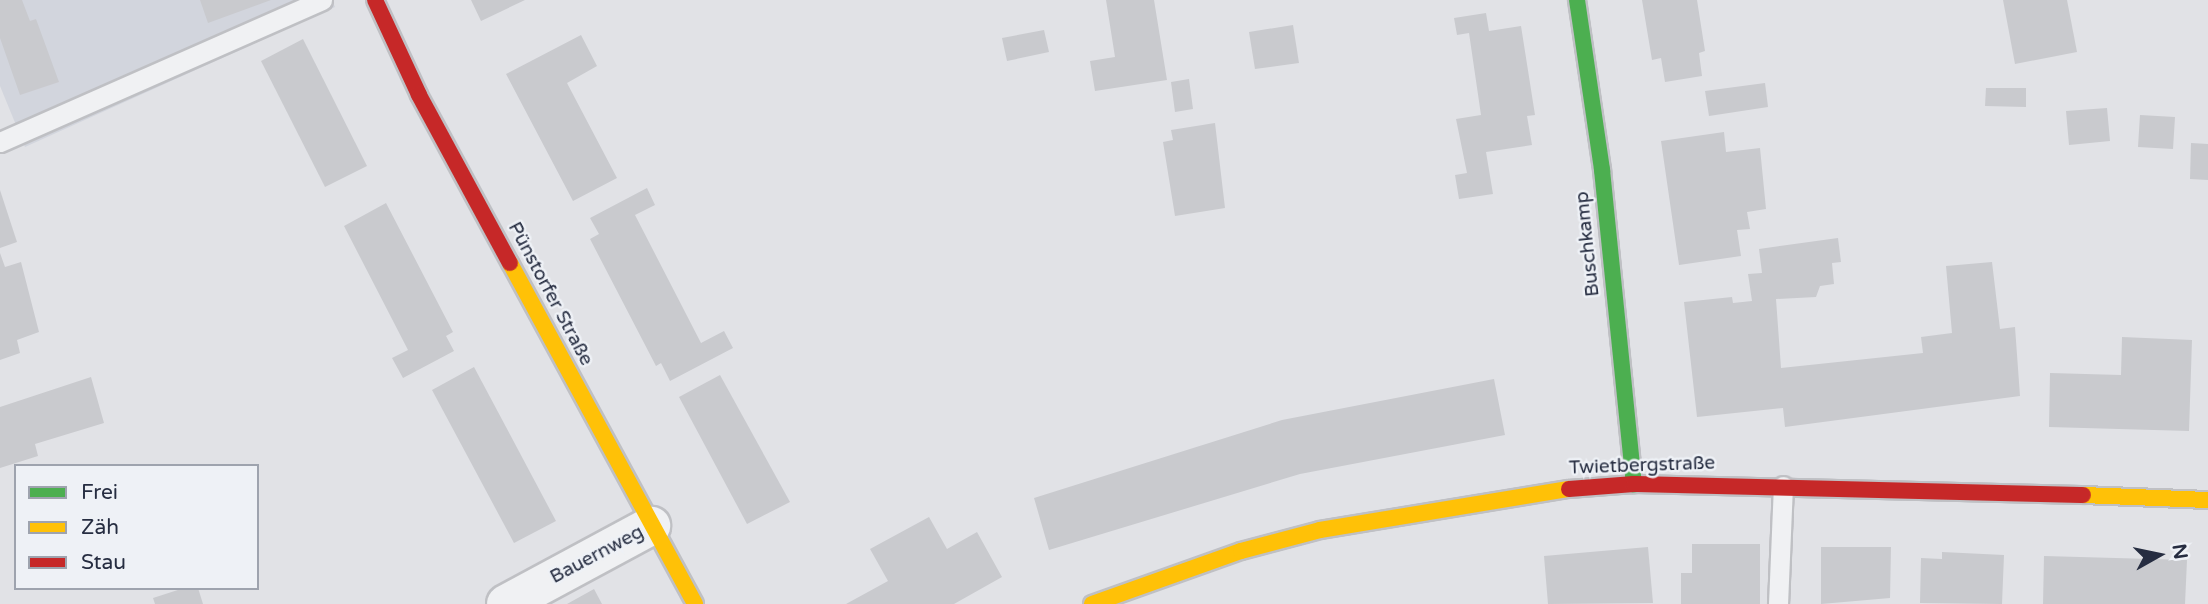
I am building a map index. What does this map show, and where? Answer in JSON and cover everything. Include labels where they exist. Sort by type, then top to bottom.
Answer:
[{"type":"street","name":"Pünstorfer Straße","points":[[375,0],[419,95],[695,604]]},
{"type":"street","name":"Buschkamp","points":[[1577,0],[1602,170],[1634,484]]},
{"type":"street","name":"Twietbergstraße","points":[[1092,604],[1241,551],[1359,521],[1506,496],[1634,484],[1783,486],[2208,500]]},
{"type":"street","name":"Bauernweg","points":[[506,604],[651,526]]},
{"type":"lane","points":[[0,142],[322,0]]},
{"type":"lane","points":[[1778,604],[1783,486]]},
{"type":"shaded area","points":[[0,0],[332,0],[335,7],[25,147],[0,86]]},
{"type":"building","points":[[0,0],[22,0],[30,21],[36,19],[59,82],[20,95],[0,38]]},
{"type":"building","points":[[200,0],[271,0],[208,23]]},
{"type":"building","points":[[471,0],[525,0],[481,21]]},
{"type":"building","points":[[1106,0],[1154,0],[1167,80],[1095,91],[1090,61],[1115,57]]},
{"type":"building","points":[[1642,0],[1697,0],[1705,51],[1699,53],[1702,76],[1665,82],[1661,58],[1652,60]]},
{"type":"building","points":[[2003,0],[2067,0],[2077,52],[2015,64]]},
{"type":"building","points":[[1486,13],[1489,31],[1521,26],[1535,115],[1527,116],[1532,145],[1486,152],[1493,194],[1459,199],[1455,175],[1467,173],[1456,119],[1481,115],[1469,33],[1457,35],[1454,18]]},
{"type":"building","points":[[1293,25],[1299,63],[1255,69],[1249,32]]},
{"type":"building","points":[[1044,30],[1049,52],[1007,61],[1002,38]]},
{"type":"building","points":[[581,35],[597,66],[567,83],[617,178],[573,201],[506,74]]},
{"type":"building","points":[[303,39],[367,166],[325,187],[261,61]]},
{"type":"building","points":[[1189,79],[1193,109],[1175,112],[1171,82]]},
{"type":"building","points":[[1765,83],[1768,107],[1709,116],[1705,91]]},
{"type":"building","points":[[1986,88],[2026,88],[2026,107],[1985,106]]},
{"type":"building","points":[[2107,108],[2110,141],[2069,145],[2066,111]]},
{"type":"building","points":[[2140,115],[2175,117],[2173,149],[2138,147]]},
{"type":"building","points":[[1215,123],[1225,208],[1175,216],[1163,142],[1173,140],[1171,130]]},
{"type":"building","points":[[1724,132],[1726,152],[1760,148],[1766,209],[1747,212],[1750,229],[1737,230],[1741,256],[1679,265],[1661,141]]},
{"type":"building","points":[[2191,143],[2208,144],[2208,180],[2190,179]]},
{"type":"building","points":[[647,188],[655,205],[635,215],[701,343],[724,331],[733,348],[670,381],[661,363],[656,366],[590,239],[599,234],[590,218]]},
{"type":"building","points":[[0,190],[17,242],[0,248]]},
{"type":"building","points":[[386,203],[453,332],[446,336],[454,351],[403,378],[392,358],[408,350],[344,226]]},
{"type":"building","points":[[1838,238],[1841,262],[1832,263],[1834,284],[1820,286],[1816,297],[1776,299],[1781,368],[1923,353],[1921,337],[1952,333],[1946,266],[1992,262],[2000,329],[2015,327],[2020,396],[1785,427],[1783,408],[1697,417],[1684,302],[1732,297],[1733,303],[1752,301],[1748,274],[1762,273],[1759,249]]},
{"type":"building","points":[[0,253],[5,267],[21,262],[39,332],[17,340],[20,353],[0,360]]},
{"type":"building","points":[[2122,337],[2192,340],[2189,431],[2049,427],[2050,373],[2121,375]]},
{"type":"building","points":[[474,367],[556,521],[514,543],[432,390]]},
{"type":"building","points":[[720,375],[790,502],[747,524],[679,397]]},
{"type":"building","points":[[91,377],[104,423],[35,444],[38,456],[0,468],[0,407]]},
{"type":"building","points":[[1494,379],[1505,435],[1300,474],[1049,550],[1034,498],[1282,420]]},
{"type":"building","points":[[929,517],[947,549],[977,532],[1002,577],[954,604],[846,604],[888,581],[870,549]]},
{"type":"building","points":[[1692,544],[1760,544],[1760,604],[1681,604],[1681,573],[1692,573]]},
{"type":"building","points":[[1648,547],[1653,603],[1548,604],[1544,556]]},
{"type":"building","points":[[1821,547],[1891,547],[1890,598],[1821,604]]},
{"type":"building","points":[[1942,552],[2004,555],[2002,604],[1920,603],[1921,558],[1942,559]]},
{"type":"building","points":[[2044,556],[2187,560],[2185,604],[2043,604]]},
{"type":"building","points":[[594,589],[602,604],[567,604]]},
{"type":"building","points":[[178,590],[199,590],[203,604],[155,604],[153,598]]},
{"type":"traffic: fast","points":[[1577,0],[1602,170],[1634,484]]},
{"type":"traffic: slow","points":[[510,263],[695,604]]},
{"type":"traffic: slow","points":[[1092,604],[1241,551],[1320,530],[1569,489]]},
{"type":"traffic: slow","points":[[2083,495],[2208,500]]},
{"type":"traffic: jam","points":[[375,0],[419,95],[510,263]]},
{"type":"traffic: jam","points":[[1569,489],[1634,484],[2083,495]]}]
